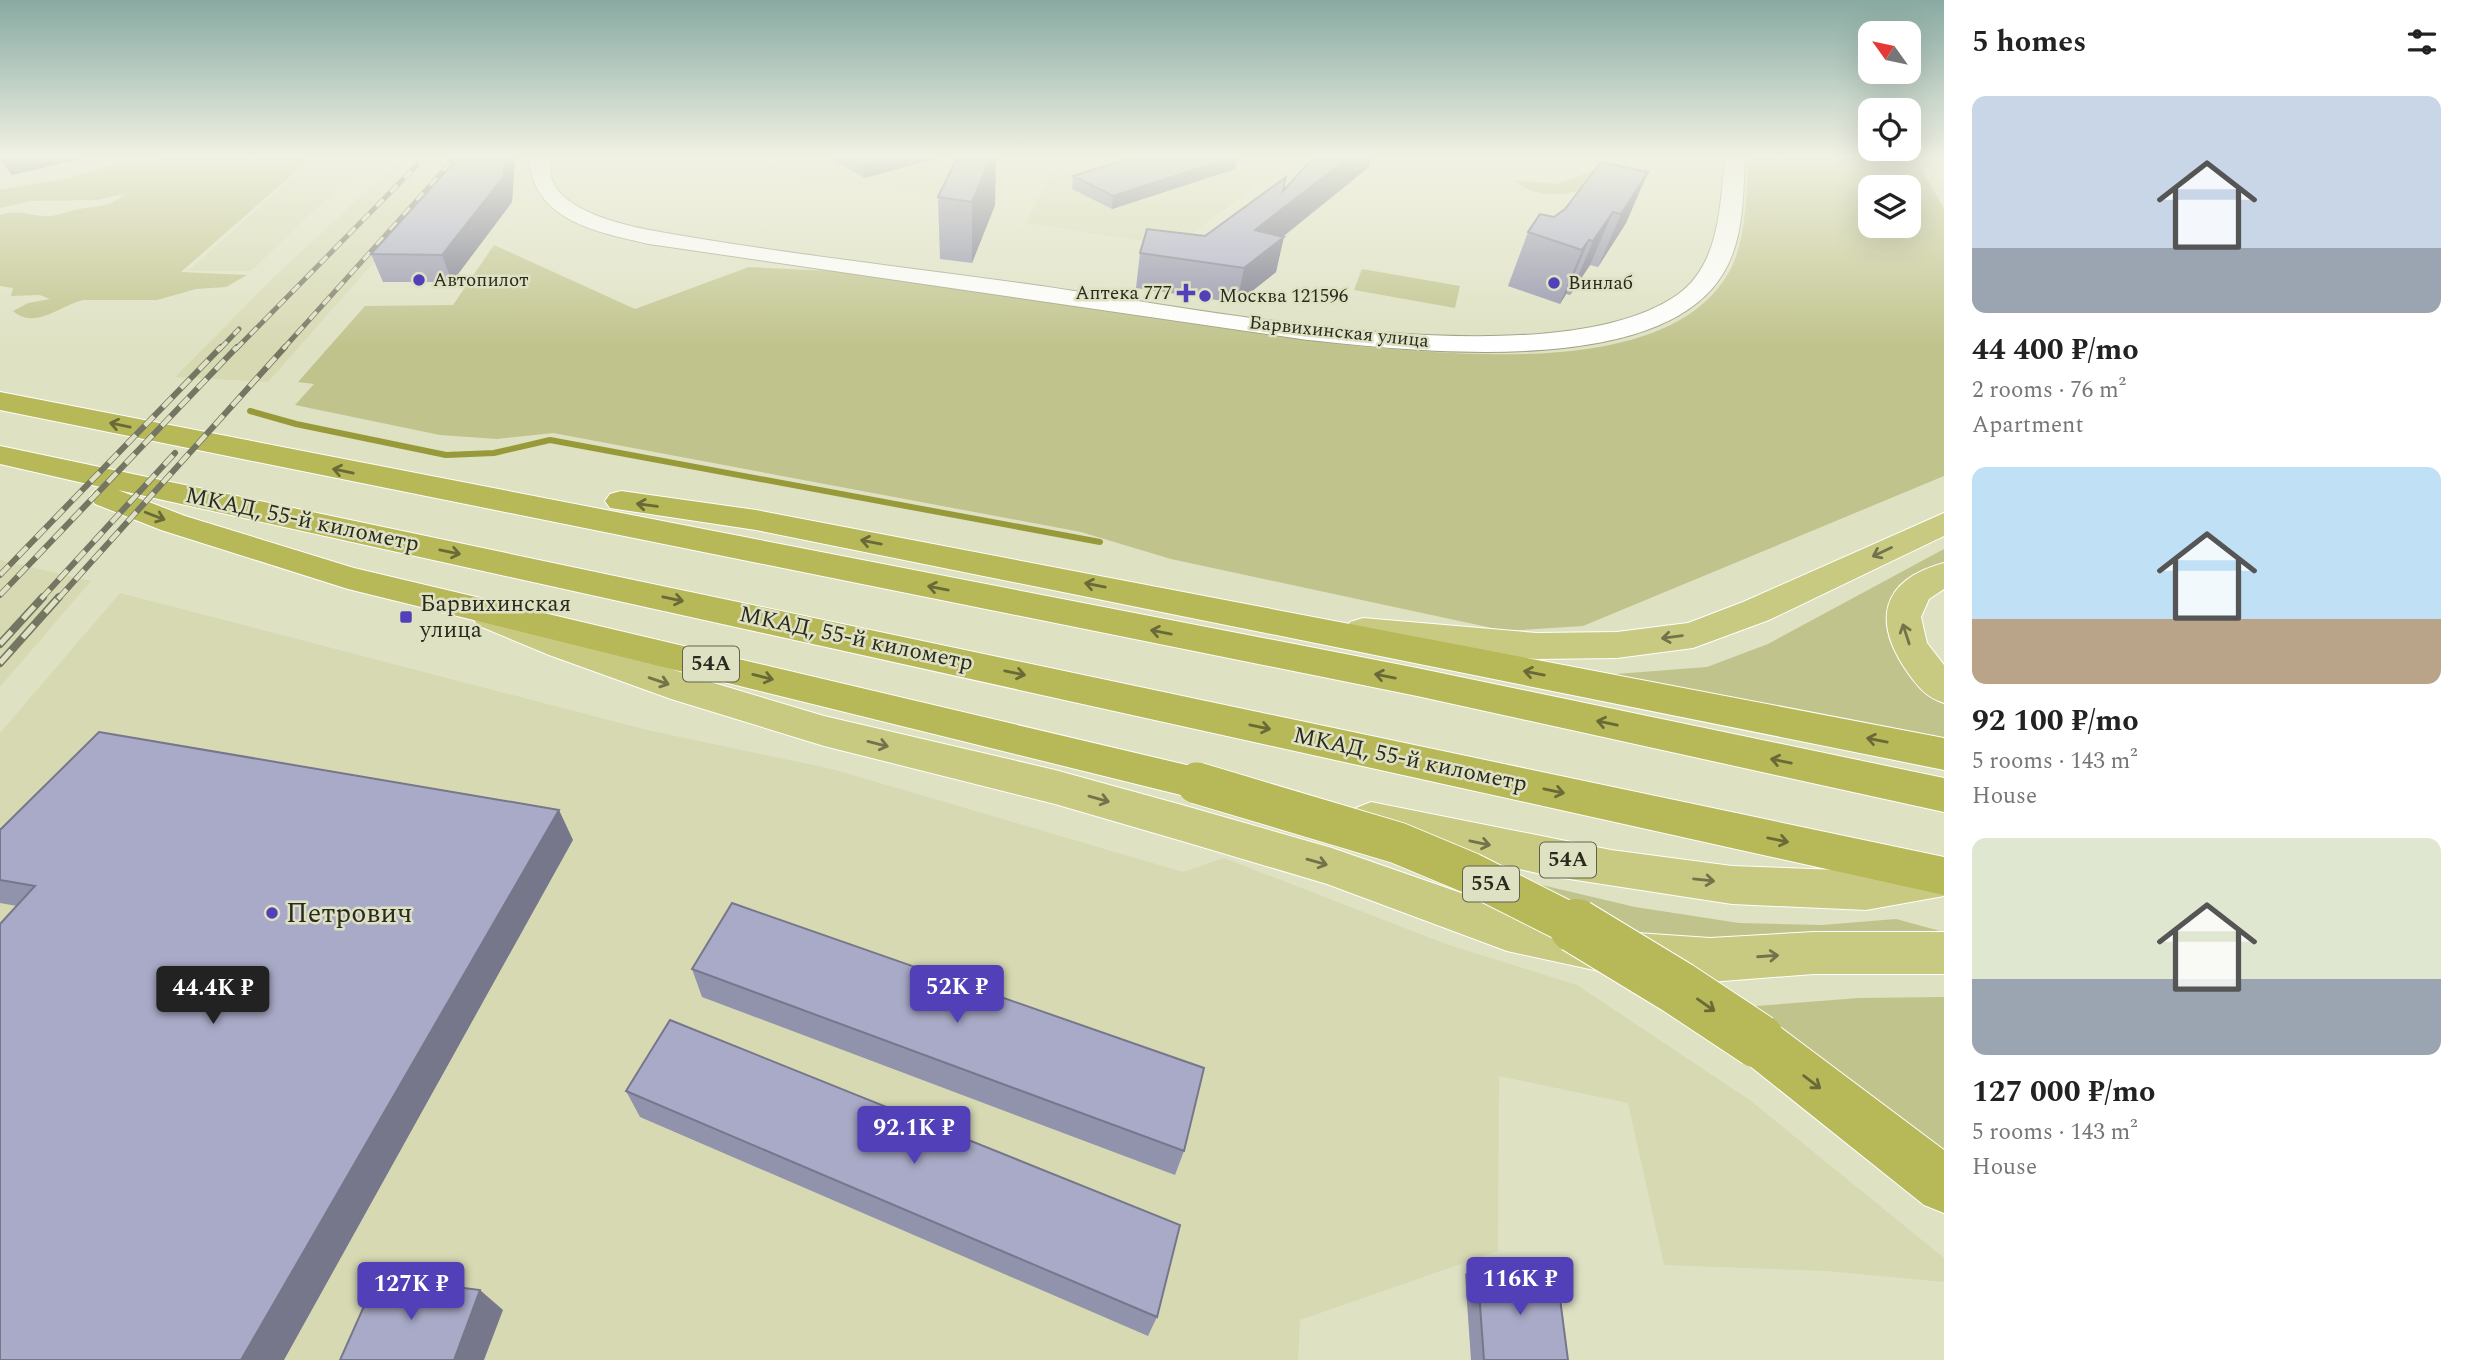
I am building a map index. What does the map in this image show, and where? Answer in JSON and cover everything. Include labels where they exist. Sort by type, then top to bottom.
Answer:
[{"type":"highway","points":[[0,401],[1417,682],[1944,795]]},
{"type":"highway","name":"54А","points":[[0,456],[173,523],[348,578],[1197,783]]},
{"type":"highway","name":"МКАД, 55-й километр","points":[[0,456],[1944,877]]},
{"type":"highway","points":[[410,484],[612,500],[756,520],[1944,754]]},
{"type":"highway","name":"55А","points":[[1197,783],[1424,853],[1575,926],[1685,990],[1758,1041],[1944,1185]]},
{"type":"main road","points":[[1282,622],[1537,646],[1617,645],[1693,635],[1756,611],[1944,523]]},
{"type":"main road","points":[[1944,574],[1917,590],[1906,603],[1901,617],[1906,637],[1918,663],[1944,689]]},
{"type":"main road","points":[[481,612],[562,646],[685,690],[824,731],[1055,787],[1182,822],[1332,867],[1507,930],[1608,952],[1710,960],[1814,953],[1944,953]]},
{"type":"main road","name":"54А","points":[[1197,783],[1530,854],[1665,876],[1757,886],[1857,891],[1944,877]]},
{"type":"street","name":"Барвихинская улица","points":[[597,221],[646,236],[1280,327],[1360,338],[1475,344],[1531,342],[1608,333],[1638,326],[1686,300],[1704,284],[1719,260],[1728,221]]},
{"type":"shaded area","points":[[0,221],[239,221],[181,272],[247,275],[226,287],[196,289],[157,300],[84,300],[31,318],[13,311],[28,303],[50,299],[40,295],[11,296],[13,288],[0,286]]},
{"type":"shaded area","points":[[243,221],[303,221],[251,271],[188,271]]},
{"type":"shaded area","points":[[334,221],[410,221],[268,382],[175,377],[274,277]]},
{"type":"shaded area","points":[[1027,221],[1208,221],[1176,246]]},
{"type":"shaded area","points":[[1743,221],[1858,221],[1858,238],[1921,238],[1921,221],[1944,221],[1944,476],[1583,626],[1506,631],[1171,559],[1081,532],[553,433],[497,439],[440,435],[295,405],[314,384],[298,382],[365,306],[453,305],[494,245],[635,309],[749,267],[831,271],[1357,346],[1504,354],[1559,352],[1612,345],[1660,330],[1700,306],[1729,272],[1739,246]]},
{"type":"shaded area","points":[[1362,269],[1460,286],[1455,308],[1354,290]]},
{"type":"shaded area","points":[[1944,549],[1944,569],[1895,609],[1944,699],[1944,747],[1577,677],[1707,667],[1768,644]]},
{"type":"shaded area","points":[[0,560],[91,581],[0,687]]},
{"type":"shaded area","points":[[120,593],[647,730],[832,769],[1183,872],[1224,858],[1443,943],[1577,985],[1751,1101],[1944,1258],[1944,1282],[1826,1271],[1664,1265],[1628,1103],[1499,1076],[1498,1251],[1300,1320],[1298,1360],[0,1360],[0,733]]},
{"type":"shaded area","points":[[1525,881],[1635,907],[1739,923],[1822,925],[1896,919],[1944,932],[1944,945],[1633,937]]},
{"type":"shaded area","points":[[1944,997],[1944,1150],[1852,1080],[1743,1007],[1859,998]]},
{"type":"building","points":[[400,221],[468,221],[442,255],[371,254]]},
{"type":"building","points":[[1225,221],[1266,221],[1255,230],[1284,237],[1244,268],[1140,253],[1147,229],[1205,236]]},
{"type":"building","points":[[1535,221],[1606,221],[1593,241],[1589,240],[1582,250],[1528,232]]},
{"type":"building","points":[[99,732],[559,810],[241,1360],[0,1360],[0,924],[35,886],[0,880],[0,830]]},
{"type":"building","points":[[732,903],[1204,1068],[1184,1151],[692,969]]},
{"type":"building","points":[[670,1020],[1180,1225],[1157,1317],[626,1091]]},
{"type":"building","points":[[1477,1264],[1558,1283],[1568,1360],[1484,1360]]},
{"type":"building","points":[[377,1277],[480,1290],[454,1360],[340,1360]]},
{"type":"waterway","points":[[250,411],[296,424],[446,455],[494,453],[550,440],[1100,542]]},
{"type":"railway","points":[[236,349],[362,221]]},
{"type":"railway","points":[[283,349],[398,221]]},
{"type":"railway","points":[[220,349],[239,329]]},
{"type":"railway","points":[[0,575],[221,347]]},
{"type":"railway","points":[[0,595],[237,347]]},
{"type":"railway","points":[[58,599],[285,347]]},
{"type":"railway","points":[[41,599],[175,453]]},
{"type":"railway","points":[[0,644],[43,597]]},
{"type":"railway","points":[[0,663],[59,597]]},
{"type":"place","name":"Автопилот","points":[[419,280]]},
{"type":"place","name":"Винлаб","points":[[1554,283]]},
{"type":"place","name":"Аптека 777","points":[[1186,293]]},
{"type":"place","name":"Москва 121596","points":[[1205,296]]},
{"type":"place","name":"Барвихинская улица","points":[[406,617]]},
{"type":"place","name":"Петрович","points":[[272,913]]}]
